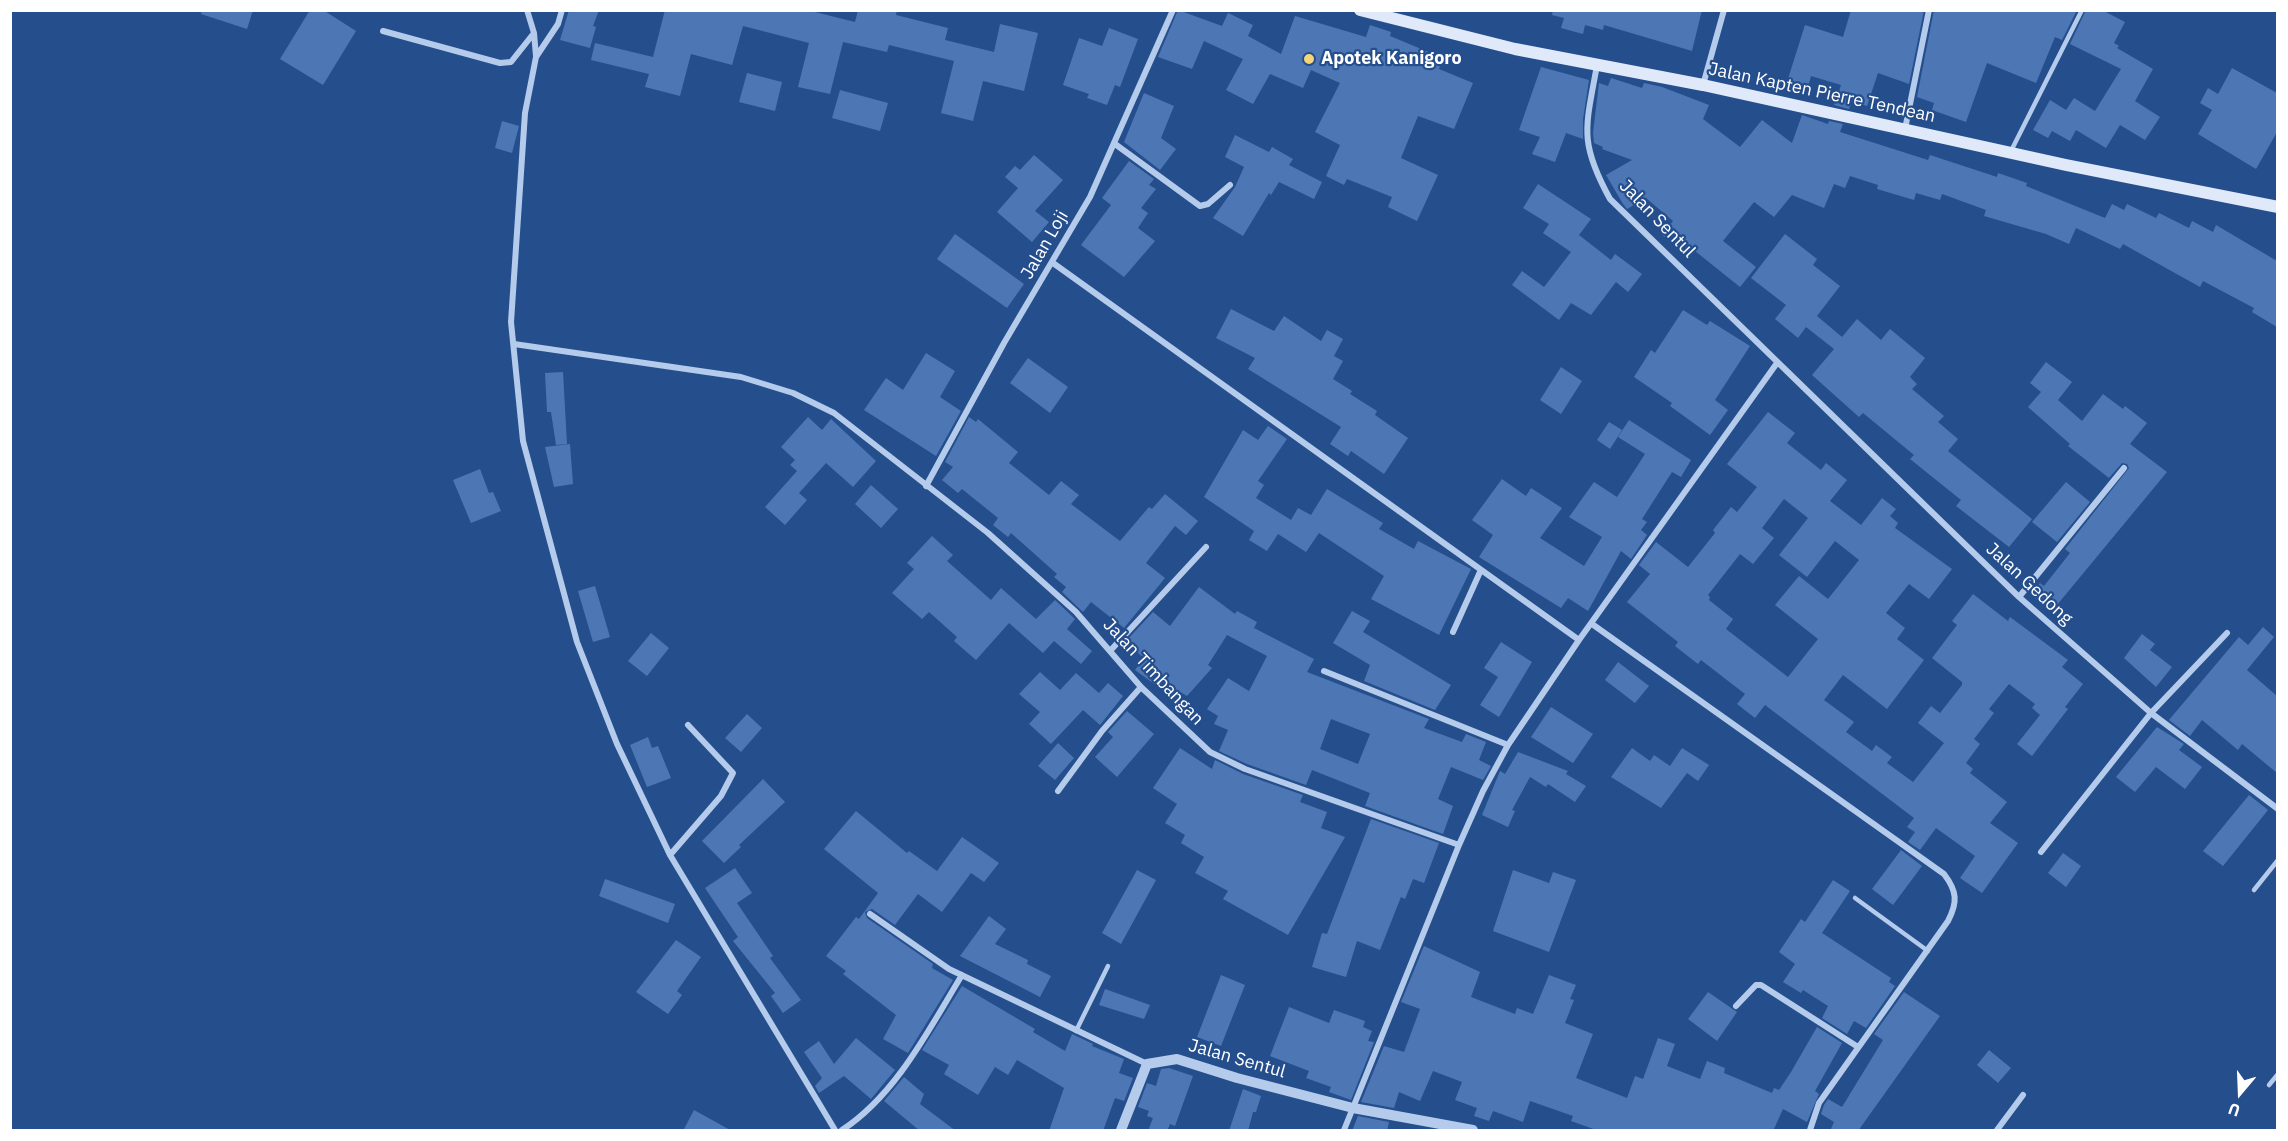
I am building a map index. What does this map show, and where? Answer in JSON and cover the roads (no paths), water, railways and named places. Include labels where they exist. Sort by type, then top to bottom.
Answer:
[{"type":"main road","name":"Jalan Kapten Pierre Tendean","points":[[1360,10],[1515,49],[1703,85],[2010,153],[2276,204]]},
{"type":"street","points":[[527,10],[534,33],[536,57],[525,125],[510,322],[523,441],[577,642],[617,744],[670,855],[835,1131]]},
{"type":"street","points":[[536,57],[558,24],[562,10]]},
{"type":"street","name":"Jalan Loji","points":[[926,486],[1004,343],[1053,263],[1115,144],[1173,10]]},
{"type":"street","points":[[1703,85],[1724,10]]},
{"type":"street","points":[[1905,129],[1929,10]]},
{"type":"street","points":[[383,30],[500,63],[516,59],[534,33]]},
{"type":"street","name":"Jalan Sentul","points":[[1597,65],[1585,130],[1587,147],[1610,199],[1777,363]]},
{"type":"street","points":[[1115,144],[1200,206],[1208,204],[1230,185]]},
{"type":"street","points":[[1053,263],[1480,572],[1579,640]]},
{"type":"street","name":"Jalan Timbangan","points":[[514,344],[741,377],[793,393],[834,412],[988,533],[1067,604],[1092,628],[1141,687],[1210,752],[1226,761],[1459,845]]},
{"type":"street","points":[[1344,1131],[1459,845],[1484,790],[1508,746],[1579,640],[1777,363]]},
{"type":"street","name":"Jalan Gedong","points":[[1777,363],[2019,597],[2151,713],[2277,809]]},
{"type":"street","points":[[2019,597],[2124,468]]},
{"type":"street","points":[[1110,651],[1206,547]]},
{"type":"street","points":[[1453,632],[1480,572]]},
{"type":"street","points":[[1592,624],[1944,874],[1955,890],[1954,908],[1928,951],[1819,1103],[1813,1113],[1810,1131]]},
{"type":"street","points":[[2041,852],[2151,713],[2227,633]]},
{"type":"street","points":[[1324,671],[1508,746]]},
{"type":"street","points":[[1058,791],[1102,731],[1141,687]]},
{"type":"street","points":[[670,855],[722,795],[733,773],[688,725]]},
{"type":"street","points":[[870,914],[949,969],[1146,1064],[1121,1131]]},
{"type":"street","points":[[842,1131],[869,1108],[908,1062],[962,975]]},
{"type":"street","points":[[1736,1006],[1756,986],[1761,985],[1858,1047]]},
{"type":"street","name":"Jalan Sentul","points":[[1146,1064],[1177,1059],[1237,1078],[1353,1108],[1473,1131]]},
{"type":"street","points":[[1997,1131],[2023,1095]]},
{"type":"lane","points":[[2010,153],[2082,10]]},
{"type":"lane","points":[[2254,890],[2277,860]]},
{"type":"lane","points":[[1855,898],[1928,951]]},
{"type":"lane","points":[[1076,1031],[1108,966]]},
{"type":"lane","points":[[2269,1084],[2277,1074]]},
{"type":"place","name":"Apotek Kanigoro","points":[[1309,59]]}]
